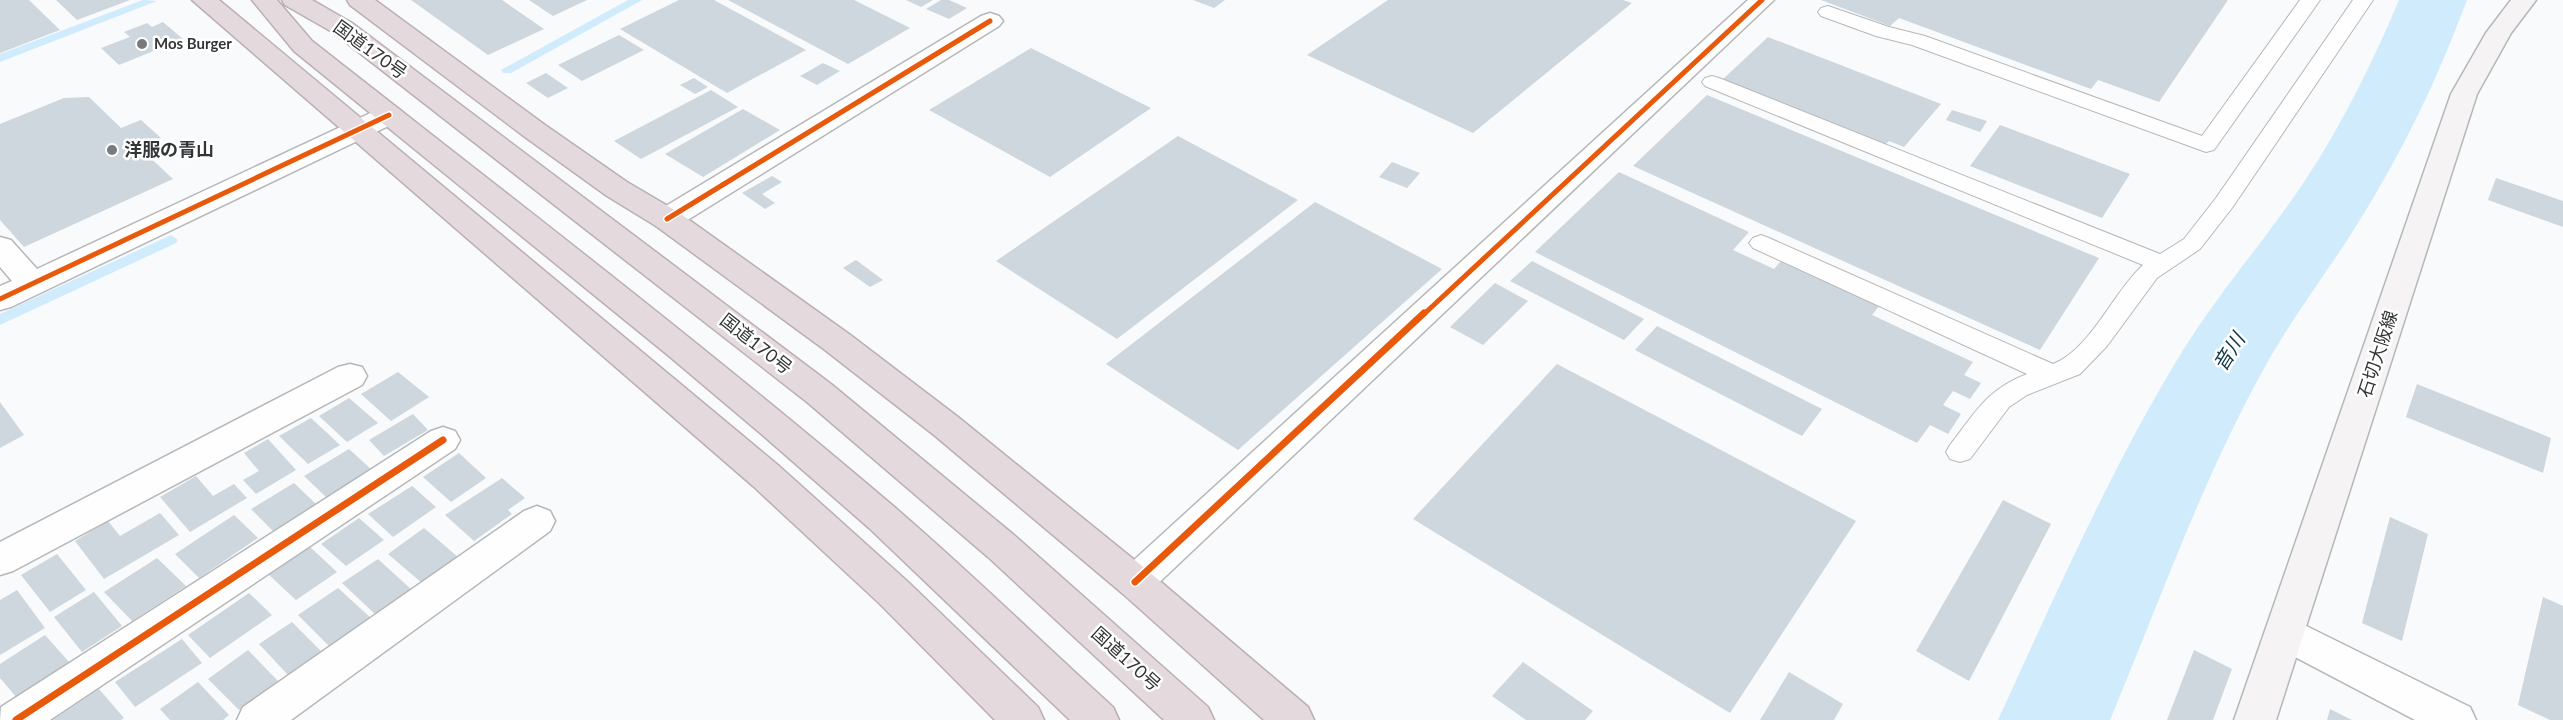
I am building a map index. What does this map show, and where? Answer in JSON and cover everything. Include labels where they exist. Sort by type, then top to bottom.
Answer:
[{"type":"highway","points":[[204,0],[766,476],[893,592],[1023,720]]},
{"type":"highway","name":"国道170号","points":[[264,0],[303,46],[778,429],[882,518],[1098,720]]},
{"type":"highway","name":"国道170号","points":[[294,0],[343,28],[819,393],[1001,546],[1193,720]]},
{"type":"highway","points":[[359,0],[590,170],[667,219],[837,342],[946,426],[1135,582],[1293,720]]},
{"type":"main road","name":"石切大阪線","points":[[2255,720],[2286,633],[2464,94],[2492,42],[2507,19],[2524,0]]},
{"type":"street","points":[[1135,582],[1762,0]]},
{"type":"street","points":[[667,219],[990,21]]},
{"type":"street","points":[[0,299],[389,115]]},
{"type":"street","points":[[0,247],[32,284]]},
{"type":"street","points":[[0,560],[350,376]]},
{"type":"street","points":[[16,720],[443,440]]},
{"type":"street","points":[[258,720],[537,521]]},
{"type":"street","points":[[2286,633],[2455,720]]},
{"type":"lane","points":[[1828,12],[1883,32],[1918,40],[2206,145],[2310,0]]},
{"type":"lane","points":[[1960,452],[2000,400],[2018,388],[2071,368],[2098,340],[2149,272],[2192,244],[2224,203],[2363,0]]},
{"type":"lane","points":[[1712,82],[2160,263]]},
{"type":"lane","points":[[1761,243],[2053,375]]},
{"type":"building","points":[[0,0],[29,0],[60,30],[0,53]]},
{"type":"building","points":[[56,0],[130,0],[77,20]]},
{"type":"building","points":[[411,0],[502,0],[544,29],[488,55]]},
{"type":"building","points":[[529,0],[587,0],[553,16]]},
{"type":"building","points":[[679,0],[714,0],[806,50],[727,93],[620,29]]},
{"type":"building","points":[[728,0],[854,0],[910,28],[848,64]]},
{"type":"building","points":[[906,0],[933,0],[921,7]]},
{"type":"building","points":[[941,0],[949,0],[967,8],[949,19],[926,9]]},
{"type":"building","points":[[1193,0],[1225,0],[1214,8]]},
{"type":"building","points":[[1388,0],[1623,0],[1632,3],[1473,133],[1307,55]]},
{"type":"building","points":[[1821,0],[2228,0],[2159,102],[2098,80],[2091,89],[1899,18],[1890,26]]},
{"type":"building","name":"Mos Burger","points":[[163,22],[183,39],[119,65],[101,48],[130,37],[124,32],[147,23],[152,27]]},
{"type":"building","points":[[619,35],[644,50],[582,81],[558,65]]},
{"type":"building","points":[[1768,37],[1941,104],[1904,147],[1889,141],[1883,147],[1721,81]]},
{"type":"building","points":[[1031,48],[1151,108],[1050,177],[929,110]]},
{"type":"building","points":[[823,63],[840,71],[817,85],[800,76]]},
{"type":"building","points":[[546,73],[568,88],[548,98],[526,83]]},
{"type":"building","points":[[694,78],[708,87],[695,94],[680,85]]},
{"type":"building","points":[[711,90],[738,107],[641,159],[614,141]]},
{"type":"building","points":[[1707,95],[2099,258],[2040,350],[1633,166]]},
{"type":"building","points":[[89,97],[121,128],[141,120],[161,138],[140,148],[173,179],[24,247],[0,220],[0,124],[64,98]]},
{"type":"building","points":[[743,109],[780,130],[703,177],[665,154]]},
{"type":"building","points":[[1952,110],[1987,121],[1980,132],[1946,120]]},
{"type":"building","points":[[2000,125],[2130,174],[2102,218],[1970,166]]},
{"type":"building","points":[[1178,136],[1298,200],[1117,339],[996,261]]},
{"type":"building","points":[[1392,162],[1420,173],[1407,188],[1379,177]]},
{"type":"building","points":[[1619,172],[1749,232],[1733,250],[1774,269],[1787,254],[1885,299],[1872,315],[1973,362],[1964,375],[1981,383],[1970,399],[1953,391],[1943,405],[1961,414],[1948,434],[1930,425],[1917,443],[1535,252]]},
{"type":"building","points":[[772,176],[782,182],[762,194],[775,203],[765,209],[742,193]]},
{"type":"building","points":[[2496,178],[2563,201],[2563,227],[2488,200]]},
{"type":"building","points":[[1315,202],[1442,269],[1238,450],[1106,364]]},
{"type":"building","points":[[856,260],[883,280],[870,287],[843,268]]},
{"type":"building","points":[[1532,261],[1644,319],[1624,340],[1510,281]]},
{"type":"building","points":[[1495,283],[1528,301],[1483,345],[1450,327]]},
{"type":"building","points":[[1657,326],[1822,409],[1802,436],[1635,350]]},
{"type":"building","points":[[1557,364],[1856,521],[1730,713],[1413,519]]},
{"type":"building","points":[[398,372],[429,397],[391,421],[361,394]]},
{"type":"building","points":[[2417,384],[2551,438],[2543,473],[2406,417]]},
{"type":"building","points":[[349,398],[378,423],[347,442],[319,416]]},
{"type":"building","points":[[0,402],[24,435],[0,448]]},
{"type":"building","points":[[413,414],[428,430],[384,456],[369,440]]},
{"type":"building","points":[[311,418],[340,445],[308,464],[279,436]]},
{"type":"building","points":[[268,439],[296,470],[256,494],[243,480],[259,471],[244,453]]},
{"type":"building","points":[[349,449],[372,470],[327,498],[304,476]]},
{"type":"building","points":[[459,453],[486,478],[451,502],[423,477]]},
{"type":"building","points":[[196,476],[213,496],[234,484],[247,498],[190,532],[160,497]]},
{"type":"building","points":[[502,478],[525,498],[508,510],[512,514],[474,541],[445,515]]},
{"type":"building","points":[[294,483],[316,504],[273,531],[251,509]]},
{"type":"building","points":[[412,486],[436,507],[393,537],[368,514]]},
{"type":"building","points":[[2003,500],[2051,524],[1969,681],[1916,651]]},
{"type":"building","points":[[160,513],[179,535],[104,579],[75,541],[108,521],[120,536]]},
{"type":"building","points":[[234,515],[258,538],[199,578],[175,554]]},
{"type":"building","points":[[2390,517],[2428,534],[2402,641],[2362,623]]},
{"type":"building","points":[[359,518],[384,540],[346,566],[321,544]]},
{"type":"building","points":[[424,528],[458,557],[422,583],[388,554]]},
{"type":"building","points":[[310,547],[337,572],[296,600],[269,575]]},
{"type":"building","points":[[57,554],[86,590],[50,612],[21,575]]},
{"type":"building","points":[[157,558],[186,586],[132,621],[104,592]]},
{"type":"building","points":[[378,559],[412,590],[376,615],[342,583]]},
{"type":"building","points":[[338,588],[372,619],[331,648],[298,615]]},
{"type":"building","points":[[17,590],[45,628],[0,655],[0,600]]},
{"type":"building","points":[[94,592],[122,626],[82,652],[54,617]]},
{"type":"building","points":[[249,593],[272,615],[210,658],[188,635]]},
{"type":"building","points":[[2543,597],[2563,606],[2563,720],[2550,720],[2518,705]]},
{"type":"building","points":[[292,622],[322,652],[289,676],[259,644]]},
{"type":"building","points":[[45,635],[70,663],[17,698],[0,678],[0,664]]},
{"type":"building","points":[[182,639],[202,663],[135,707],[115,682]]},
{"type":"building","points":[[248,650],[278,681],[239,710],[208,679]]},
{"type":"building","points":[[2194,650],[2232,669],[2213,720],[2167,720]]},
{"type":"building","points":[[1523,662],[1593,711],[1585,720],[1526,720],[1492,696]]},
{"type":"building","points":[[1789,672],[1843,704],[1834,720],[1760,720]]},
{"type":"building","points":[[198,682],[229,715],[223,720],[170,720],[160,709]]},
{"type":"building","points":[[99,689],[124,718],[121,720],[53,720]]},
{"type":"building","points":[[2330,709],[2352,720],[2327,720]]},
{"type":"waterway","points":[[507,70],[636,0]]},
{"type":"waterway","name":"音川","points":[[2054,720],[2151,500],[2194,413],[2230,349],[2346,178],[2400,78],[2433,0]]},
{"type":"waterway","points":[[0,58],[151,1]]},
{"type":"waterway","points":[[0,320],[171,240]]},
{"type":"cycle path","points":[[1135,582],[1762,0]]},
{"type":"cycle path","points":[[667,219],[990,21]]},
{"type":"cycle path","points":[[0,299],[389,115]]},
{"type":"cycle path","points":[[16,720],[443,440]]},
{"type":"place","name":"Mos Burger","points":[[142,44]]},
{"type":"place","name":"洋服の青山","points":[[112,150]]}]
